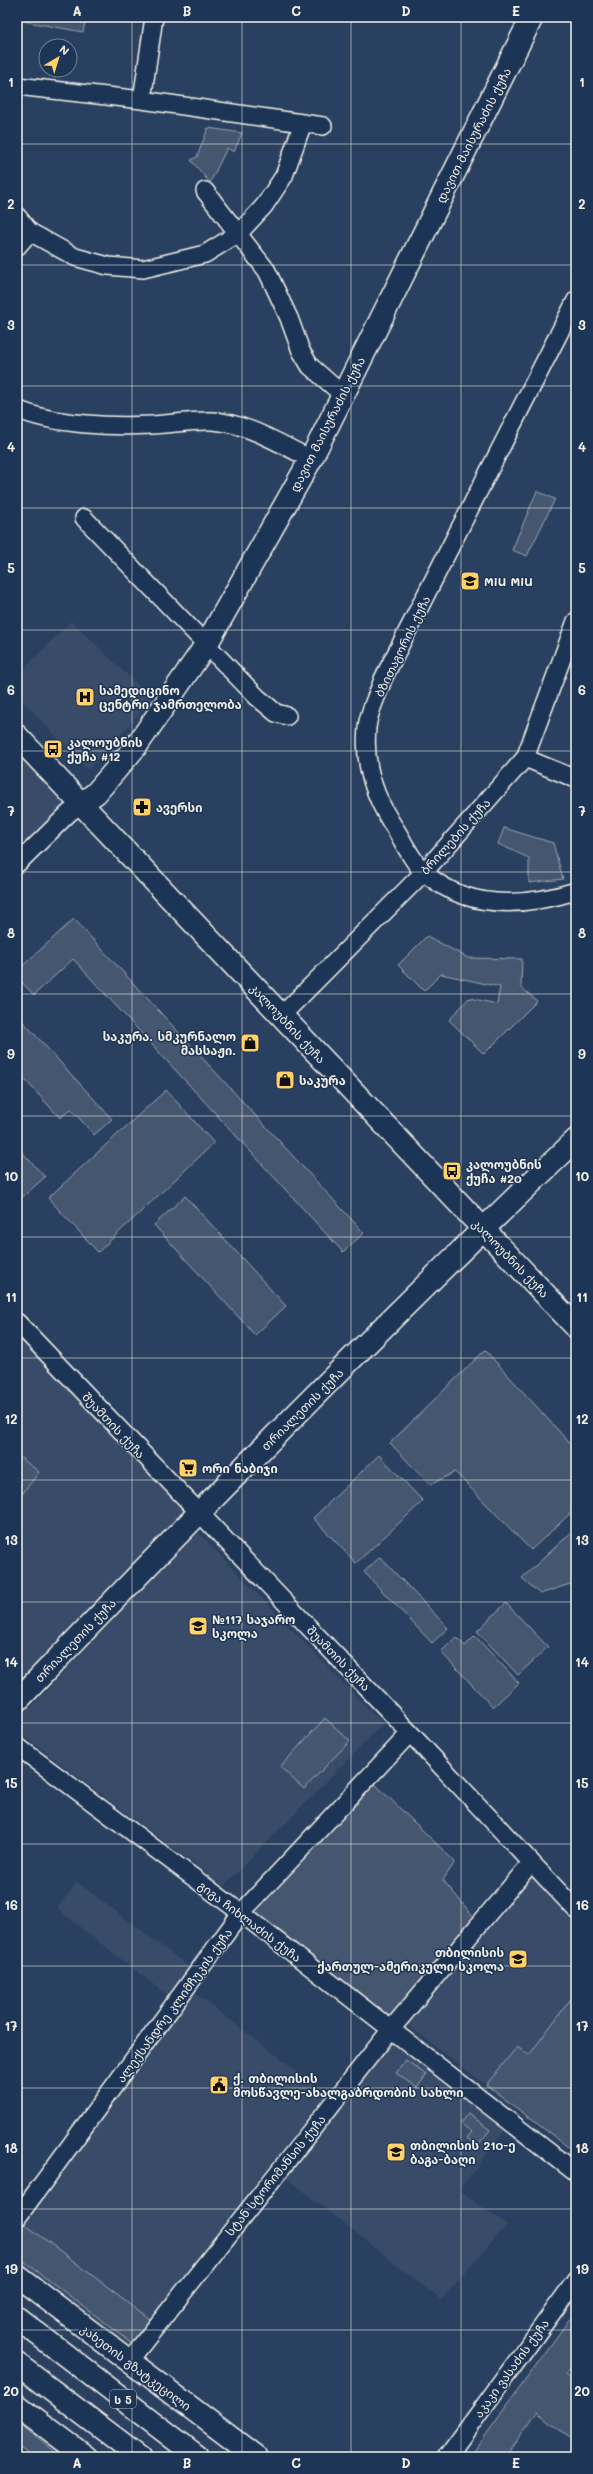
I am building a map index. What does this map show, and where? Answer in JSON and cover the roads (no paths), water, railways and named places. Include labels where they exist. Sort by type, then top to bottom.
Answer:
[{"type":"main road","name":"დავით მაისურაძის ქუჩა","points":[[81,804],[96,793],[137,745],[206,645],[311,458],[532,17]]},
{"type":"main road","name":"კალოუბნის ქუჩა","points":[[17,736],[482,1229],[576,1326]]},
{"type":"main road","name":"თრიალეთის ქუჩა","points":[[17,1701],[198,1512],[482,1229],[576,1140]]},
{"type":"main road","name":"კახეთის გზატკეცილი","points":[[17,2276],[256,2457]]},
{"type":"main road","points":[[17,2312],[47,2341]]},
{"type":"main road","name":"ს 5","points":[[17,2318],[198,2457]]},
{"type":"main road","points":[[17,2364],[140,2457]]},
{"type":"main road","points":[[17,2404],[86,2457]]},
{"type":"street","points":[[142,100],[154,17]]},
{"type":"street","points":[[17,86],[142,100],[323,126]]},
{"type":"street","points":[[17,216],[30,232],[75,258],[108,266],[143,269],[205,254],[239,233],[264,206],[284,176],[303,123]]},
{"type":"street","points":[[205,191],[267,271],[289,318],[301,351],[310,366],[343,395]]},
{"type":"street","points":[[17,246],[30,232]]},
{"type":"street","name":"ბზითაგორის ქუჩა","points":[[576,300],[383,679],[367,726],[366,750],[371,783],[384,812],[424,872],[461,896],[486,903],[529,902],[576,891]]},
{"type":"street","points":[[17,398],[52,410],[72,422]]},
{"type":"street","points":[[17,409],[48,420],[72,422],[150,425],[212,421],[240,426],[311,458]]},
{"type":"street","points":[[84,518],[265,705],[276,713],[287,716]]},
{"type":"street","name":"ბრილების ქუჩა","points":[[281,1016],[424,872],[525,758],[576,621]]},
{"type":"street","points":[[525,758],[576,779]]},
{"type":"street","points":[[17,864],[69,813],[81,804]]},
{"type":"street","name":"შუამთის ქუჩა","points":[[17,1322],[410,1733],[576,1910]]},
{"type":"street","name":"ალექსანდრე კლიმჩუკის ქუჩა","points":[[17,2218],[241,1913],[410,1733]]},
{"type":"street","name":"გიგა ჩიხლაძის ქუჩა","points":[[17,1746],[392,2028],[576,2173]]},
{"type":"street","name":"სტან სტორიმანსის ქუჩა","points":[[129,2361],[392,2028],[531,1863]]},
{"type":"street","name":"აკაკი ვასაძის ქუჩა","points":[[447,2457],[576,2280]]},
{"type":"place","name":"MiU MiU","points":[[470,581]]},
{"type":"place","name":"სამედიცინო ცენტრი ჯამრთელობა","points":[[85,697]]},
{"type":"place","name":"კალოუბნის ქუჩა #12","points":[[53,749]]},
{"type":"place","name":"ავერსი","points":[[142,807]]},
{"type":"place","name":"საკურა. სმკურნალო მასსაჟი.","points":[[250,1043]]},
{"type":"place","name":"საკურა","points":[[285,1080]]},
{"type":"place","name":"კალოუბნის ქუჩა #20","points":[[452,1171]]},
{"type":"place","name":"ორი ნაბიჯი","points":[[188,1468]]},
{"type":"place","name":"№117 საჯარო სკოლა","points":[[198,1626]]},
{"type":"place","name":"თბილისის ქართულ-ამერიკული სკოლა","points":[[518,1959]]},
{"type":"place","name":"ქ. თბილისის მოსწავლე-ახალგაბრდობის სახლი","points":[[219,2085]]},
{"type":"place","name":"თბილისის 210-ე ბაგა-ბაღი","points":[[396,2152]]}]
